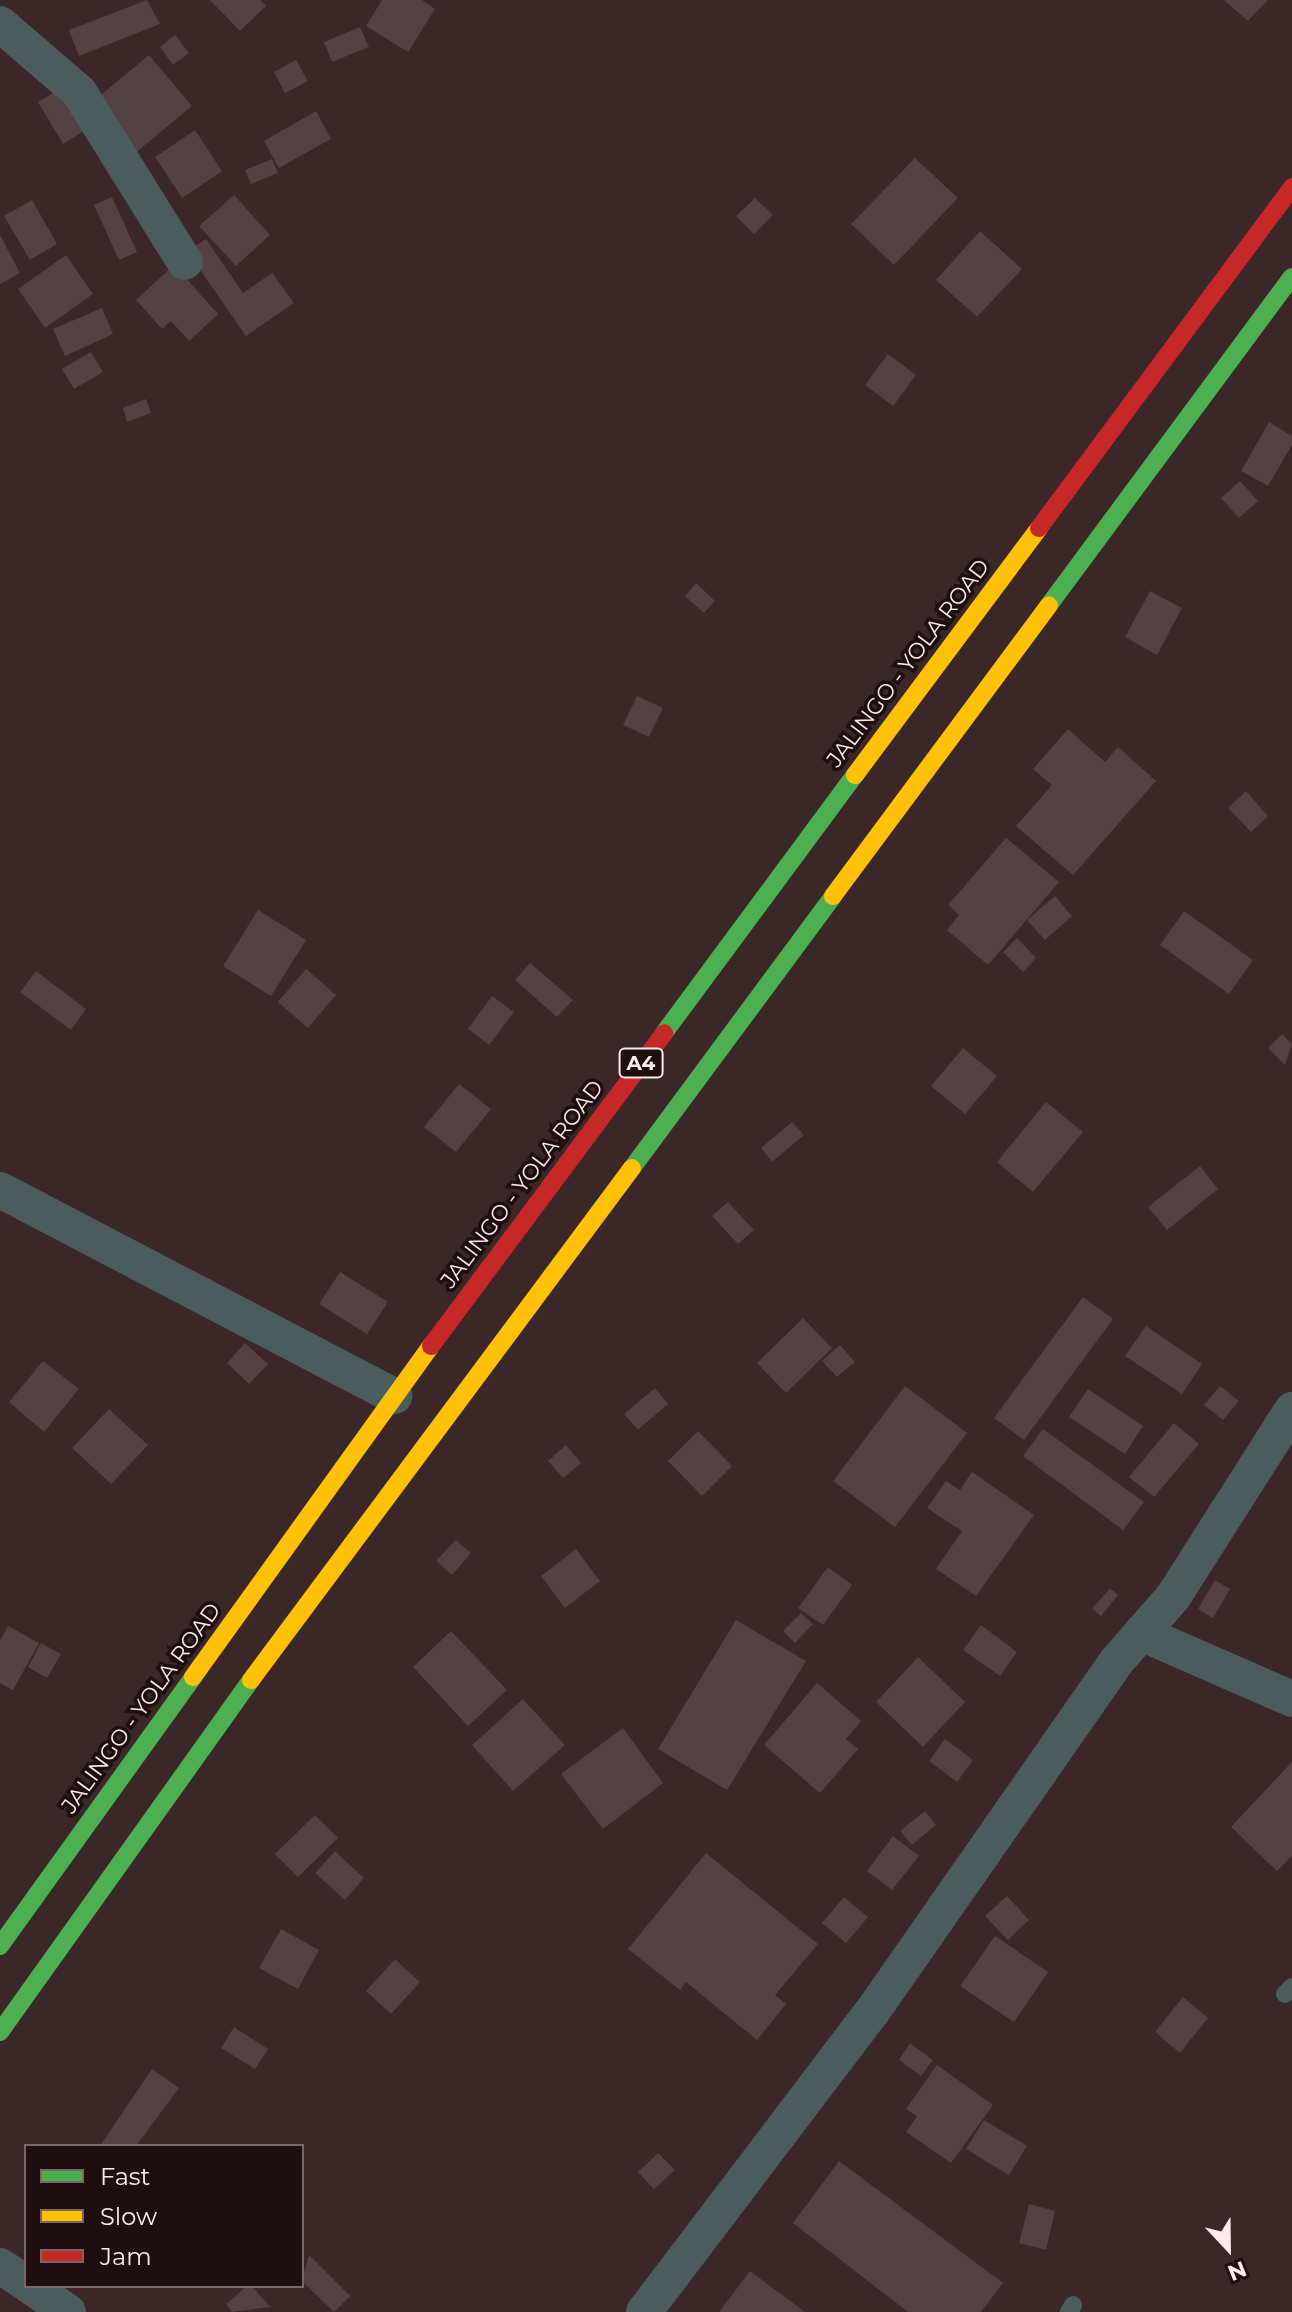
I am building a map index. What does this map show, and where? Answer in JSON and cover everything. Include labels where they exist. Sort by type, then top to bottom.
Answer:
[{"type":"highway","name":"JALINGO - YOLA ROAD","points":[[0,1946],[394,1396],[1292,187]]},
{"type":"highway","name":"A4","points":[[0,2032],[162,1801],[1292,277]]},
{"type":"street","points":[[0,24],[79,92],[185,262]]},
{"type":"street","points":[[0,1190],[394,1396]]},
{"type":"street","points":[[644,2312],[872,2012],[1141,1633],[1173,1597],[1292,1410]]},
{"type":"street","points":[[1141,1633],[1292,1699]]},
{"type":"street","points":[[0,2266],[24,2282]]},
{"type":"street","points":[[32,2288],[68,2312]]},
{"type":"building","points":[[147,0],[160,24],[79,56],[69,30]]},
{"type":"building","points":[[210,0],[260,0],[266,6],[240,31]]},
{"type":"building","points":[[382,0],[422,0],[435,9],[408,52],[366,26]]},
{"type":"building","points":[[1224,0],[1268,0],[1248,21]]},
{"type":"building","points":[[360,27],[369,47],[332,62],[324,42]]},
{"type":"building","points":[[175,35],[189,53],[173,65],[160,47]]},
{"type":"building","points":[[149,55],[192,106],[134,154],[91,103]]},
{"type":"building","points":[[296,60],[308,81],[285,93],[274,72]]},
{"type":"building","points":[[66,85],[92,126],[63,144],[38,102]]},
{"type":"building","points":[[316,111],[331,139],[279,168],[264,141]]},
{"type":"building","points":[[195,130],[222,171],[182,198],[155,157]]},
{"type":"building","points":[[915,158],[958,198],[894,265],[851,224]]},
{"type":"building","points":[[272,159],[278,173],[251,184],[245,170]]},
{"type":"building","points":[[234,195],[270,235],[236,266],[199,226]]},
{"type":"building","points":[[112,197],[137,252],[119,260],[94,205]]},
{"type":"building","points":[[755,198],[773,215],[754,234],[736,216]]},
{"type":"building","points":[[32,200],[57,244],[30,260],[4,216]]},
{"type":"building","points":[[980,231],[1022,269],[977,317],[936,280]]},
{"type":"building","points":[[0,235],[20,273],[0,284]]},
{"type":"building","points":[[206,239],[243,293],[272,273],[294,303],[246,336],[187,251]]},
{"type":"building","points":[[66,255],[93,294],[45,328],[18,289]]},
{"type":"building","points":[[174,265],[218,314],[189,341],[171,321],[162,329],[136,300]]},
{"type":"building","points":[[102,308],[113,334],[65,356],[53,329]]},
{"type":"building","points":[[91,352],[103,372],[74,389],[62,369]]},
{"type":"building","points":[[888,354],[916,375],[893,406],[865,385]]},
{"type":"building","points":[[146,399],[151,413],[127,422],[123,408]]},
{"type":"building","points":[[1269,422],[1292,436],[1292,445],[1268,486],[1241,471]]},
{"type":"building","points":[[1240,481],[1258,501],[1239,518],[1221,498]]},
{"type":"building","points":[[696,583],[715,601],[704,613],[685,596]]},
{"type":"building","points":[[1150,591],[1182,608],[1157,655],[1125,637]]},
{"type":"building","points":[[637,696],[663,708],[649,737],[623,725]]},
{"type":"building","points":[[1068,729],[1105,762],[1118,747],[1156,781],[1073,875],[1016,826],[1052,785],[1033,769]]},
{"type":"building","points":[[1246,791],[1268,816],[1251,832],[1228,808]]},
{"type":"building","points":[[1006,838],[1059,882],[988,965],[947,930],[959,915],[948,905]]},
{"type":"building","points":[[1055,896],[1072,916],[1045,940],[1027,920]]},
{"type":"building","points":[[258,910],[306,940],[271,996],[223,966]]},
{"type":"building","points":[[1184,911],[1253,960],[1229,994],[1160,945]]},
{"type":"building","points":[[1017,938],[1036,958],[1023,972],[1003,952]]},
{"type":"building","points":[[530,963],[573,1000],[557,1017],[515,980]]},
{"type":"building","points":[[306,969],[336,995],[308,1028],[278,1002]]},
{"type":"building","points":[[36,971],[86,1009],[71,1030],[20,992]]},
{"type":"building","points":[[492,996],[514,1012],[489,1045],[468,1029]]},
{"type":"building","points":[[1282,1034],[1292,1044],[1285,1065],[1268,1048]]},
{"type":"building","points":[[963,1048],[997,1076],[965,1114],[931,1086]]},
{"type":"building","points":[[459,1084],[491,1109],[456,1152],[424,1127]]},
{"type":"building","points":[[1046,1102],[1083,1132],[1033,1192],[997,1162]]},
{"type":"building","points":[[792,1122],[804,1135],[772,1162],[761,1148]]},
{"type":"building","points":[[1200,1166],[1218,1189],[1167,1230],[1148,1207]]},
{"type":"building","points":[[728,1202],[754,1230],[738,1244],[712,1216]]},
{"type":"building","points":[[340,1272],[388,1302],[367,1334],[319,1304]]},
{"type":"building","points":[[1083,1297],[1113,1319],[1024,1440],[994,1418]]},
{"type":"building","points":[[803,1318],[832,1348],[786,1393],[757,1363]]},
{"type":"building","points":[[1146,1326],[1202,1364],[1182,1394],[1125,1356]]},
{"type":"building","points":[[245,1343],[268,1364],[249,1384],[227,1363]]},
{"type":"building","points":[[840,1345],[855,1362],[837,1377],[822,1361]]},
{"type":"building","points":[[43,1361],[79,1389],[44,1432],[9,1402]]},
{"type":"building","points":[[905,1386],[967,1433],[895,1527],[833,1481]]},
{"type":"building","points":[[1220,1386],[1239,1401],[1223,1420],[1204,1405]]},
{"type":"building","points":[[655,1388],[668,1404],[638,1430],[624,1414]]},
{"type":"building","points":[[1088,1389],[1143,1426],[1125,1454],[1069,1417]]},
{"type":"building","points":[[109,1409],[148,1445],[111,1484],[72,1448]]},
{"type":"building","points":[[1174,1423],[1199,1444],[1154,1497],[1129,1477]]},
{"type":"building","points":[[1043,1429],[1144,1502],[1123,1530],[1023,1456]]},
{"type":"building","points":[[698,1431],[732,1466],[702,1496],[668,1461]]},
{"type":"building","points":[[566,1445],[581,1463],[563,1478],[548,1461]]},
{"type":"building","points":[[972,1472],[1034,1515],[976,1596],[936,1569],[962,1531],[927,1508],[946,1481],[960,1490]]},
{"type":"building","points":[[456,1540],[471,1553],[452,1575],[436,1561]]},
{"type":"building","points":[[576,1549],[600,1581],[565,1608],[541,1576]]},
{"type":"building","points":[[828,1567],[852,1585],[823,1625],[798,1608]]},
{"type":"building","points":[[1215,1580],[1230,1589],[1213,1618],[1198,1609]]},
{"type":"building","points":[[1110,1588],[1118,1595],[1101,1616],[1092,1609]]},
{"type":"building","points":[[801,1613],[813,1624],[795,1643],[783,1631]]},
{"type":"building","points":[[736,1620],[806,1661],[727,1790],[658,1749]]},
{"type":"building","points":[[981,1625],[1017,1652],[1000,1676],[963,1650]]},
{"type":"building","points":[[8,1626],[39,1643],[13,1690],[0,1683],[0,1641]]},
{"type":"building","points":[[451,1631],[507,1690],[468,1726],[413,1667]]},
{"type":"building","points":[[41,1643],[61,1654],[47,1678],[28,1667]]},
{"type":"building","points":[[918,1657],[965,1702],[923,1747],[876,1702]]},
{"type":"building","points":[[817,1683],[861,1721],[846,1739],[858,1749],[820,1793],[764,1745]]},
{"type":"building","points":[[523,1699],[565,1745],[513,1791],[472,1745]]},
{"type":"building","points":[[623,1728],[663,1783],[603,1829],[561,1774]]},
{"type":"building","points":[[945,1739],[973,1760],[957,1782],[929,1761]]},
{"type":"building","points":[[1292,1762],[1292,1856],[1277,1871],[1231,1827]]},
{"type":"building","points":[[925,1811],[936,1825],[912,1845],[900,1831]]},
{"type":"building","points":[[315,1815],[338,1838],[298,1877],[275,1854]]},
{"type":"building","points":[[893,1836],[919,1856],[892,1890],[867,1871]]},
{"type":"building","points":[[335,1851],[364,1878],[345,1900],[315,1873]]},
{"type":"building","points":[[706,1853],[818,1944],[775,1995],[786,2004],[757,2040],[686,1982],[680,1990],[628,1949]]},
{"type":"building","points":[[1007,1896],[1029,1920],[1008,1940],[985,1916]]},
{"type":"building","points":[[844,1897],[868,1917],[846,1943],[822,1923]]},
{"type":"building","points":[[281,1929],[319,1950],[298,1989],[259,1968]]},
{"type":"building","points":[[995,1936],[1048,1972],[1014,2022],[960,1986]]},
{"type":"building","points":[[395,1959],[420,1982],[391,2014],[366,1991]]},
{"type":"building","points":[[1183,1997],[1208,2018],[1180,2053],[1155,2032]]},
{"type":"building","points":[[234,2027],[268,2049],[255,2069],[221,2048]]},
{"type":"building","points":[[910,2043],[933,2060],[921,2076],[899,2060]]},
{"type":"building","points":[[937,2065],[993,2105],[951,2163],[906,2132],[917,2116],[906,2109]]},
{"type":"building","points":[[152,2069],[179,2088],[137,2144],[101,2144]]},
{"type":"building","points":[[984,2120],[1027,2146],[1009,2175],[966,2149]]},
{"type":"building","points":[[658,2153],[675,2170],[654,2189],[638,2172]]},
{"type":"building","points":[[839,2161],[1003,2283],[981,2312],[908,2312],[793,2223]]},
{"type":"building","points":[[1029,2204],[1055,2211],[1046,2250],[1019,2243]]},
{"type":"building","points":[[309,2255],[350,2296],[334,2312],[304,2283]]},
{"type":"building","points":[[750,2271],[805,2312],[719,2312]]},
{"type":"building","points":[[245,2288],[254,2288],[270,2307],[232,2312],[226,2304]]},
{"type":"traffic: fast","points":[[1049,605],[1292,277]]},
{"type":"traffic: fast","points":[[664,1033],[855,775]]},
{"type":"traffic: fast","points":[[632,1168],[833,896]]},
{"type":"traffic: fast","points":[[0,1946],[193,1677]]},
{"type":"traffic: fast","points":[[0,2032],[251,1680]]},
{"type":"traffic: slow","points":[[855,775],[1039,528]]},
{"type":"traffic: slow","points":[[833,896],[1049,605]]},
{"type":"traffic: slow","points":[[251,1680],[632,1168]]},
{"type":"traffic: slow","points":[[193,1677],[431,1346]]},
{"type":"traffic: jam","points":[[1039,528],[1292,187]]},
{"type":"traffic: jam","points":[[431,1346],[664,1033]]}]
